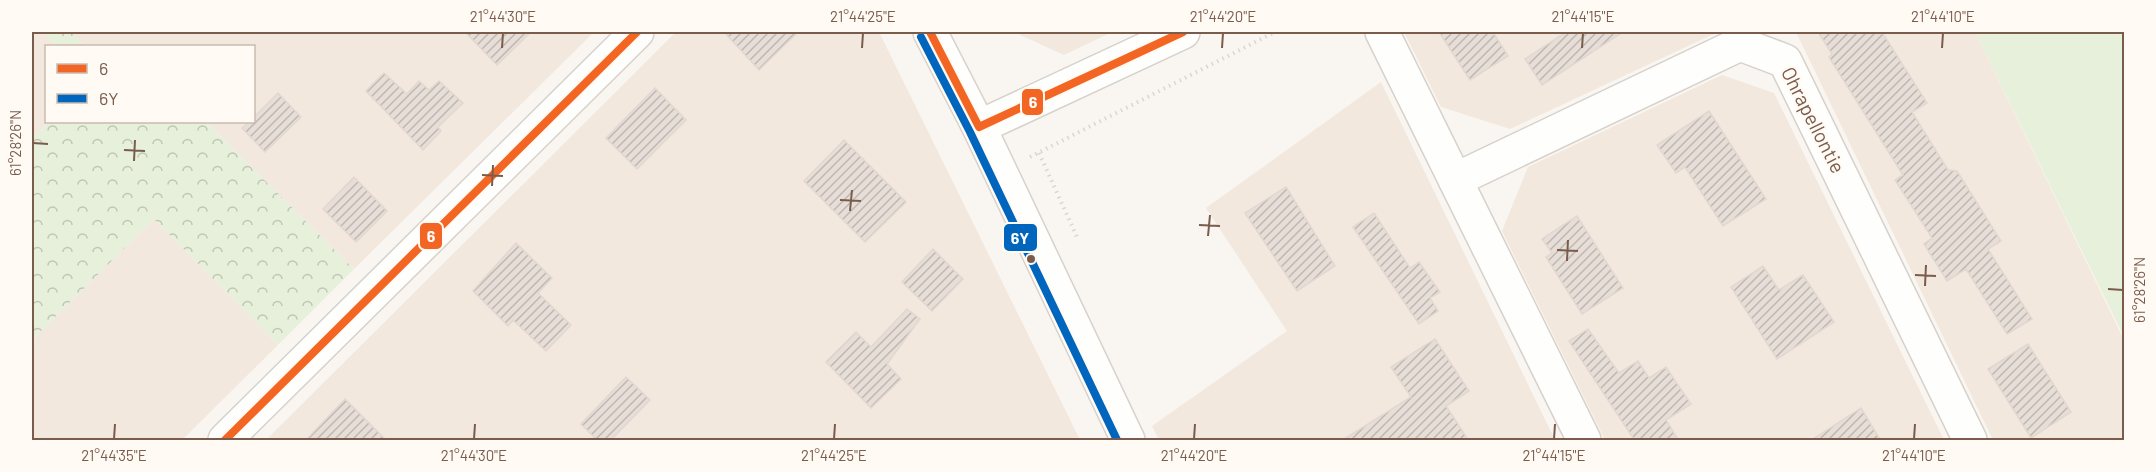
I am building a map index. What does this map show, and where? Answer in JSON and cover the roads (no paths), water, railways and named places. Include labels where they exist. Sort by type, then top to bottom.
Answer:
[{"type":"street","points":[[225,441],[637,32]]},
{"type":"street","points":[[930,32],[979,127],[1128,441]]},
{"type":"street","points":[[979,127],[1183,32]]},
{"type":"street","points":[[1382,32],[1584,441]]},
{"type":"street","name":"Ohrapellontie","points":[[1455,180],[1740,44],[1785,61],[1970,441]]}]
